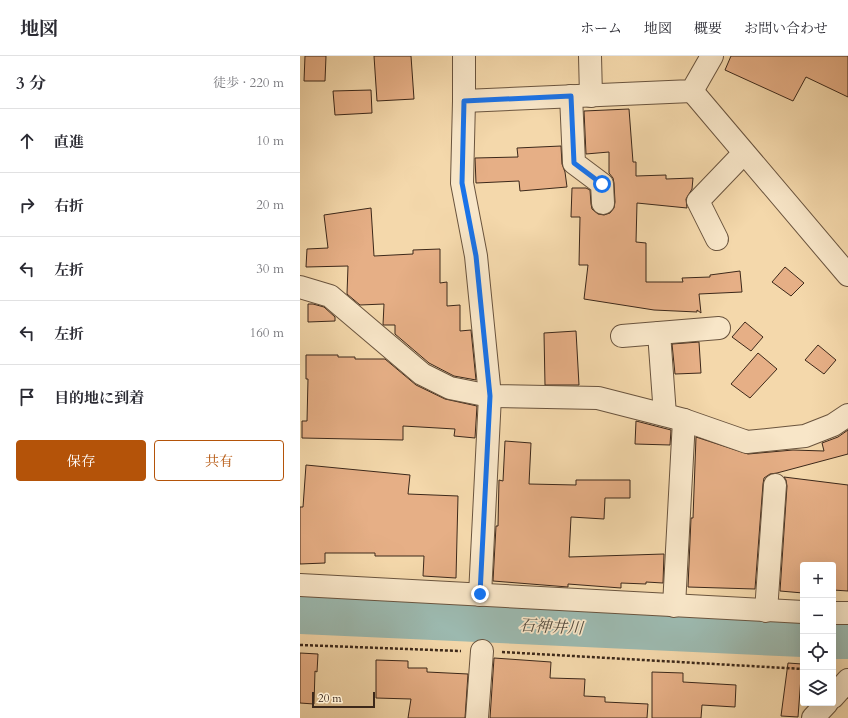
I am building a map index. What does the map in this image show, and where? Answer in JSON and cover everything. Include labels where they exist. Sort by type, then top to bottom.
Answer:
[{"type":"street","points":[[464,56],[462,183],[476,256],[490,396],[480,594]]},
{"type":"street","points":[[590,56],[581,96],[574,163],[602,184],[603,203]]},
{"type":"street","points":[[692,91],[712,56]]},
{"type":"street","points":[[464,101],[692,91]]},
{"type":"street","points":[[692,91],[848,276]]},
{"type":"street","points":[[717,239],[698,202],[744,153]]},
{"type":"street","points":[[300,287],[330,296],[422,374],[450,388],[490,396],[598,398],[674,417],[747,442],[804,436],[833,425],[848,414]]},
{"type":"street","points":[[622,336],[719,328]]},
{"type":"street","points":[[659,333],[674,417],[674,606]]},
{"type":"street","points":[[766,611],[775,485]]},
{"type":"street","points":[[300,585],[800,612]]},
{"type":"street","points":[[836,613],[848,614]]},
{"type":"street","points":[[477,718],[482,651]]},
{"type":"street","points":[[836,694],[848,680]]},
{"type":"street","points":[[813,718],[824,706]]},
{"type":"path","points":[[300,645],[482,651],[800,669]]},
{"type":"building","points":[[305,56],[326,56],[325,81],[304,81]]},
{"type":"building","points":[[374,56],[411,56],[414,99],[377,101]]},
{"type":"building","points":[[731,56],[848,56],[848,97],[806,77],[793,101],[725,70]]},
{"type":"building","points":[[371,90],[372,113],[335,115],[333,91]]},
{"type":"building","points":[[629,109],[633,162],[636,162],[636,176],[666,175],[666,179],[693,178],[692,189],[686,199],[687,208],[637,203],[636,242],[646,243],[646,282],[683,282],[682,278],[710,277],[710,275],[740,271],[742,292],[699,294],[701,313],[697,310],[697,312],[654,310],[584,299],[588,265],[579,265],[580,217],[571,217],[572,188],[586,188],[590,190],[592,209],[598,214],[604,215],[610,213],[614,208],[615,202],[613,178],[609,173],[609,152],[586,154],[584,111]]},
{"type":"building","points":[[561,146],[562,164],[565,172],[567,187],[520,191],[519,181],[476,183],[475,158],[518,157],[517,148]]},
{"type":"building","points":[[371,208],[374,256],[413,254],[413,250],[440,249],[440,283],[447,282],[447,306],[460,305],[460,331],[471,330],[476,380],[454,376],[429,363],[395,334],[395,325],[383,325],[384,304],[360,305],[347,294],[348,266],[306,267],[307,249],[328,248],[324,215]]},
{"type":"building","points":[[785,267],[804,283],[791,296],[772,282]]},
{"type":"building","points":[[308,304],[324,307],[335,317],[335,321],[308,322]]},
{"type":"building","points":[[745,322],[763,337],[751,351],[732,337]]},
{"type":"building","points":[[576,331],[579,385],[545,385],[544,333]]},
{"type":"building","points":[[699,342],[701,373],[675,374],[672,344]]},
{"type":"building","points":[[818,345],[836,360],[824,374],[805,360]]},
{"type":"building","points":[[758,353],[777,369],[750,398],[731,384]]},
{"type":"building","points":[[306,355],[338,355],[338,357],[355,357],[355,359],[385,359],[416,385],[445,399],[477,406],[475,438],[454,436],[455,429],[403,426],[403,440],[302,438],[302,421],[307,421],[308,379],[306,379]]},
{"type":"building","points":[[636,421],[671,430],[670,445],[635,444]]},
{"type":"building","points":[[848,430],[848,454],[770,474],[764,478],[755,589],[688,587],[691,518],[693,518],[696,437],[748,454],[793,450],[824,451],[822,443],[838,437]]},
{"type":"building","points":[[505,441],[531,443],[529,484],[576,485],[576,480],[630,480],[630,498],[605,498],[604,519],[571,517],[569,557],[664,554],[663,583],[621,583],[621,588],[568,584],[568,587],[493,581],[496,526],[498,526],[499,480],[503,481]]},
{"type":"building","points":[[306,465],[410,475],[408,494],[458,496],[456,578],[423,576],[424,556],[375,556],[375,553],[325,553],[325,563],[300,564],[300,507],[303,507]]},
{"type":"building","points":[[784,477],[848,485],[848,591],[836,590],[836,562],[800,562],[800,593],[780,591],[787,486]]},
{"type":"building","points":[[300,653],[318,654],[317,672],[315,671],[314,704],[300,703]]},
{"type":"building","points":[[494,658],[551,662],[550,678],[585,679],[584,696],[605,697],[605,702],[648,704],[647,718],[490,718]]},
{"type":"building","points":[[376,660],[408,661],[408,668],[427,668],[427,672],[468,674],[465,718],[408,718],[411,699],[376,698]]},
{"type":"building","points":[[788,663],[800,664],[798,717],[781,716]]},
{"type":"building","points":[[652,672],[683,673],[683,682],[736,685],[735,707],[702,705],[701,718],[652,718]]},
{"type":"waterway","name":"石神井川","points":[[300,615],[800,638]]},
{"type":"waterway","name":"石神井川","points":[[836,640],[848,640]]},
{"type":"route","points":[[480,594],[490,396],[476,256],[462,183],[464,101],[571,96],[574,163],[602,184]]}]
